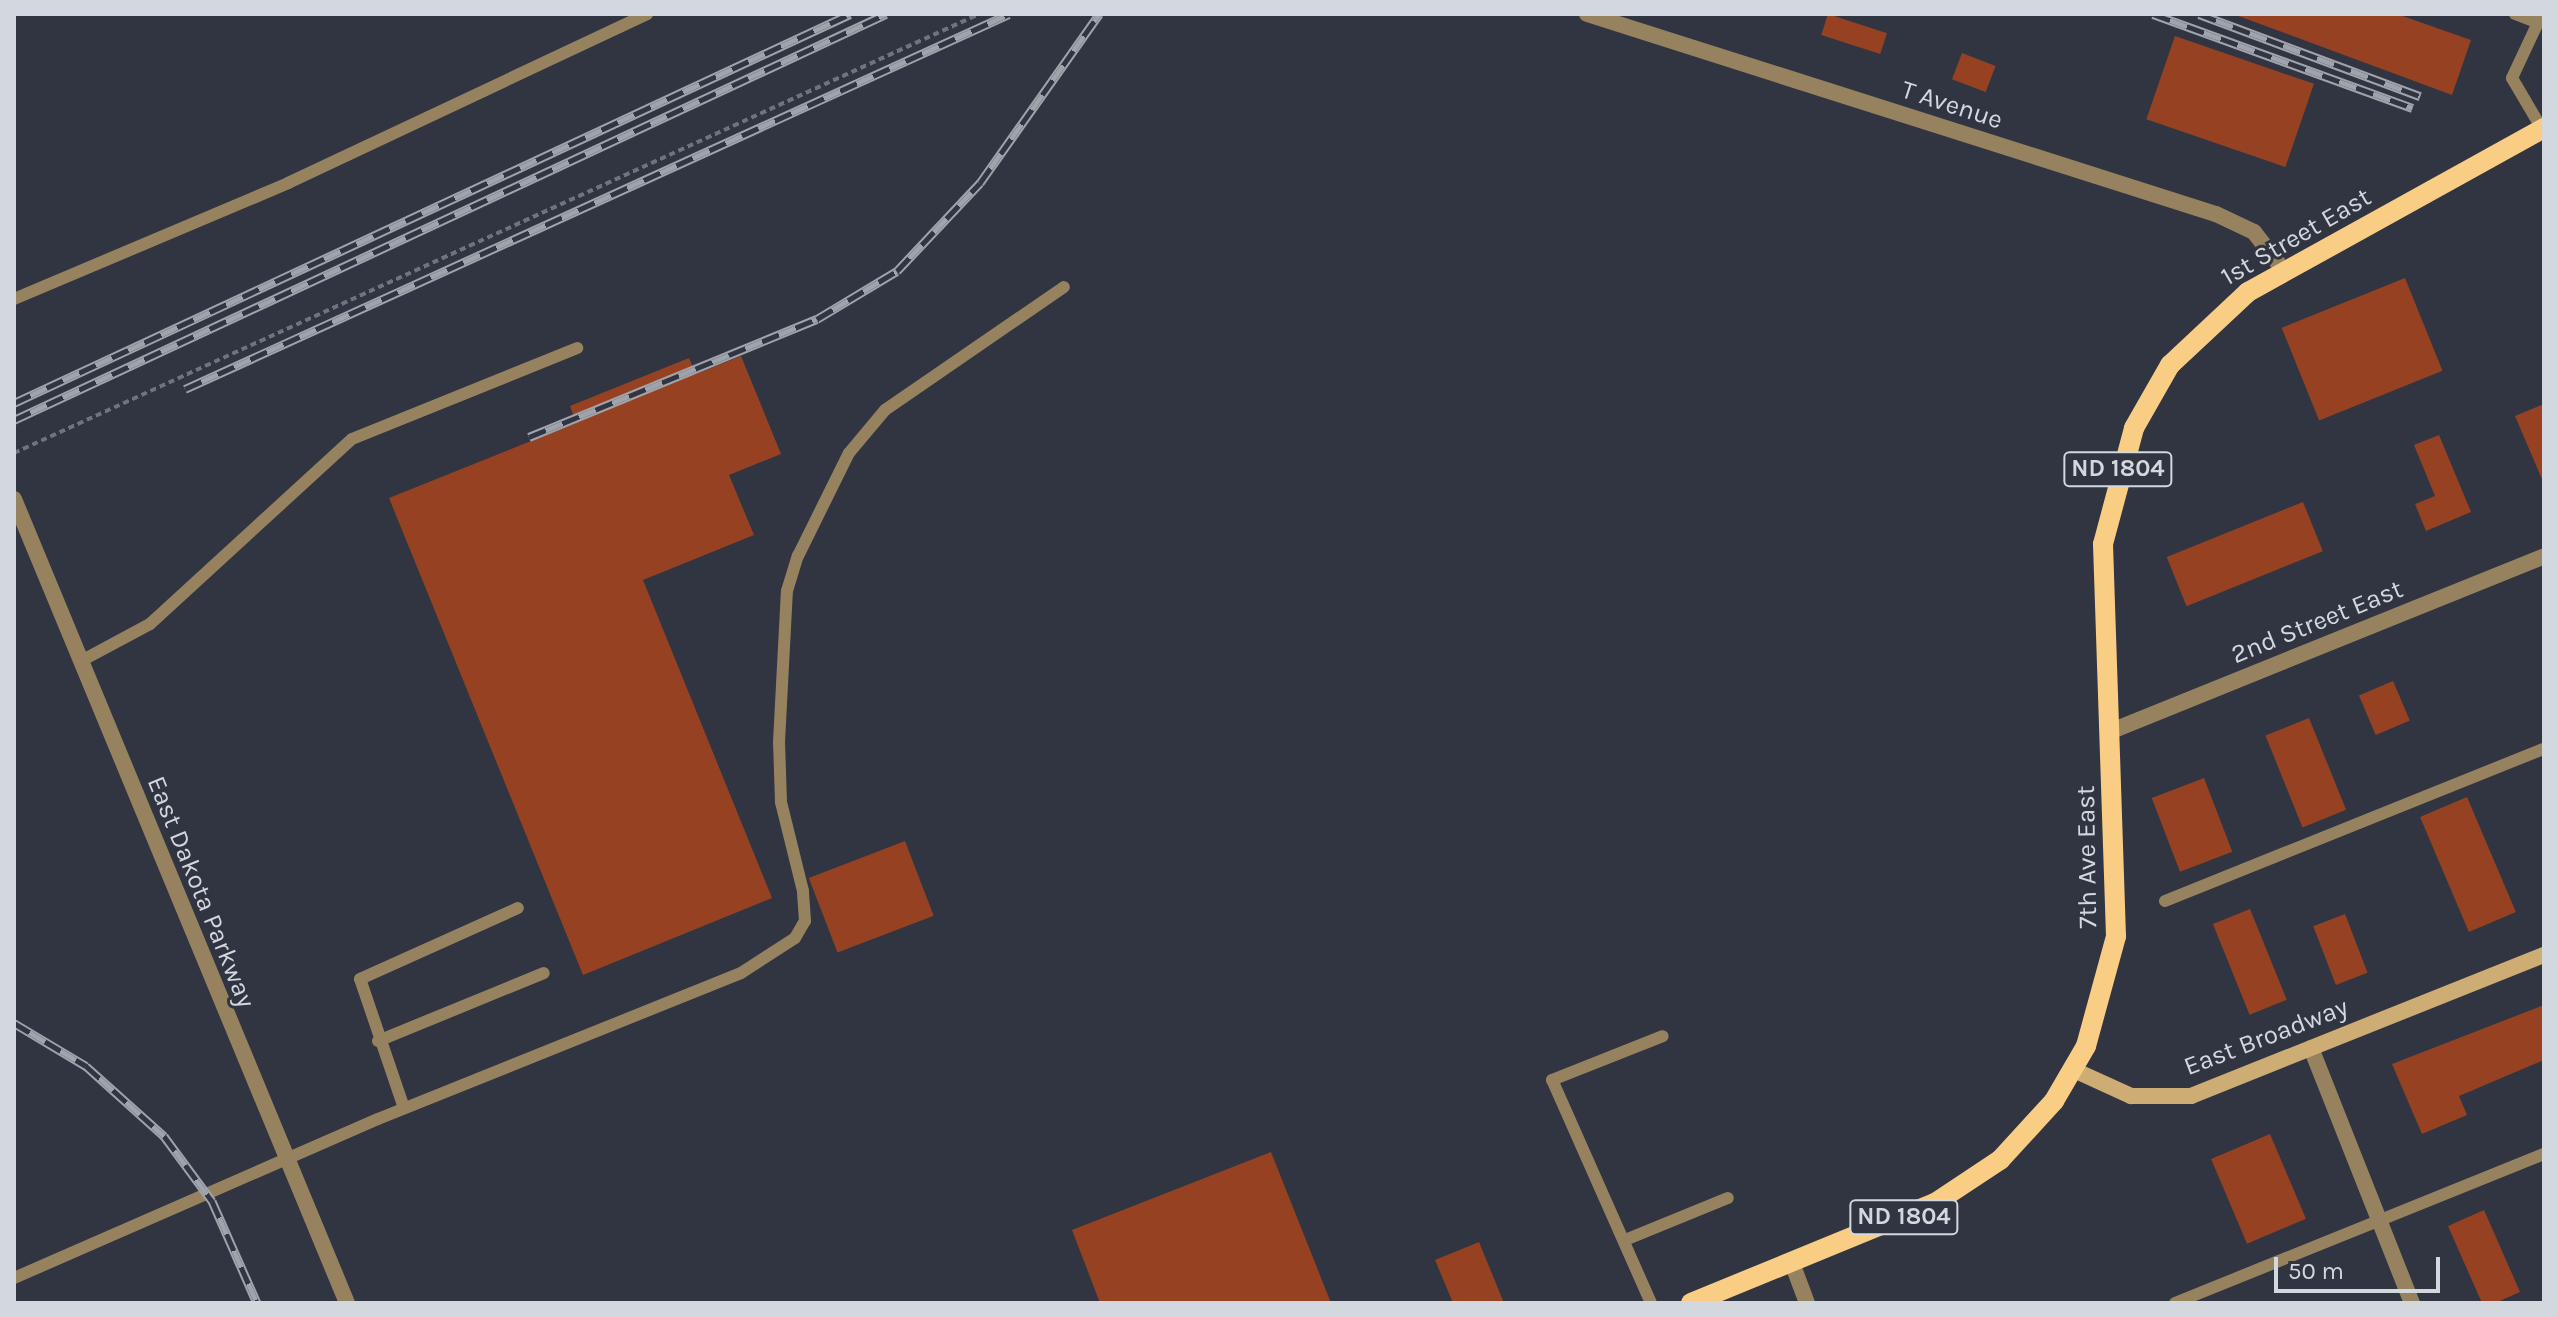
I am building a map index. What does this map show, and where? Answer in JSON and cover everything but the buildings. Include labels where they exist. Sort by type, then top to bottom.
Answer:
[{"type":"main road","name":"1st Street East","points":[[2109,732],[2103,544],[2120,463],[2170,365],[2219,314],[2284,271],[2543,128]]},
{"type":"main road","name":"7th Ave East","points":[[2074,1070],[2101,1003],[2116,936],[2109,732]]},
{"type":"main road","name":"East Broadway","points":[[2074,1070],[2131,1096],[2170,1099],[2311,1048],[2544,955]]},
{"type":"main road","name":"ND 1804","points":[[1691,1303],[1792,1263],[1969,1183],[2030,1130],[2074,1070]]},
{"type":"street","name":"T Avenue","points":[[1587,14],[2216,214],[2254,232],[2284,271]]},
{"type":"street","name":"East Dakota Parkway","points":[[14,499],[347,1303]]},
{"type":"street","name":"2nd Street East","points":[[2109,732],[2544,556]]},
{"type":"street","points":[[2311,1048],[2412,1303]]},
{"type":"street","points":[[1792,1263],[1807,1303]]},
{"type":"lane","points":[[14,299],[288,183],[647,14]]},
{"type":"lane","points":[[2515,14],[2540,18],[2512,78],[2543,128]]},
{"type":"lane","points":[[14,1278],[287,1163],[404,1108],[741,973],[795,938],[805,921],[803,891],[781,802],[779,742],[787,591],[798,556],[849,453],[885,410],[1064,287]]},
{"type":"lane","points":[[81,661],[150,624],[352,439],[577,348]]},
{"type":"lane","points":[[2165,901],[2544,749]]},
{"type":"lane","points":[[404,1108],[358,986],[366,972],[518,908]]},
{"type":"lane","points":[[378,1041],[544,973]]},
{"type":"lane","points":[[1651,1303],[1625,1240],[1610,1223],[1552,1080],[1663,1036]]},
{"type":"lane","points":[[2175,1303],[2544,1154]]},
{"type":"lane","points":[[1625,1240],[1728,1198]]},
{"type":"path","points":[[14,453],[979,14]]},
{"type":"railway","points":[[14,403],[850,14]]},
{"type":"railway","points":[[14,420],[886,14]]},
{"type":"railway","points":[[185,389],[1009,14]]},
{"type":"railway","points":[[529,437],[817,319],[897,271],[980,183],[1099,14]]},
{"type":"railway","points":[[2153,14],[2412,108]]},
{"type":"railway","points":[[2199,14],[2420,96]]},
{"type":"railway","points":[[14,1023],[86,1066],[164,1136],[212,1201],[257,1303]]}]
